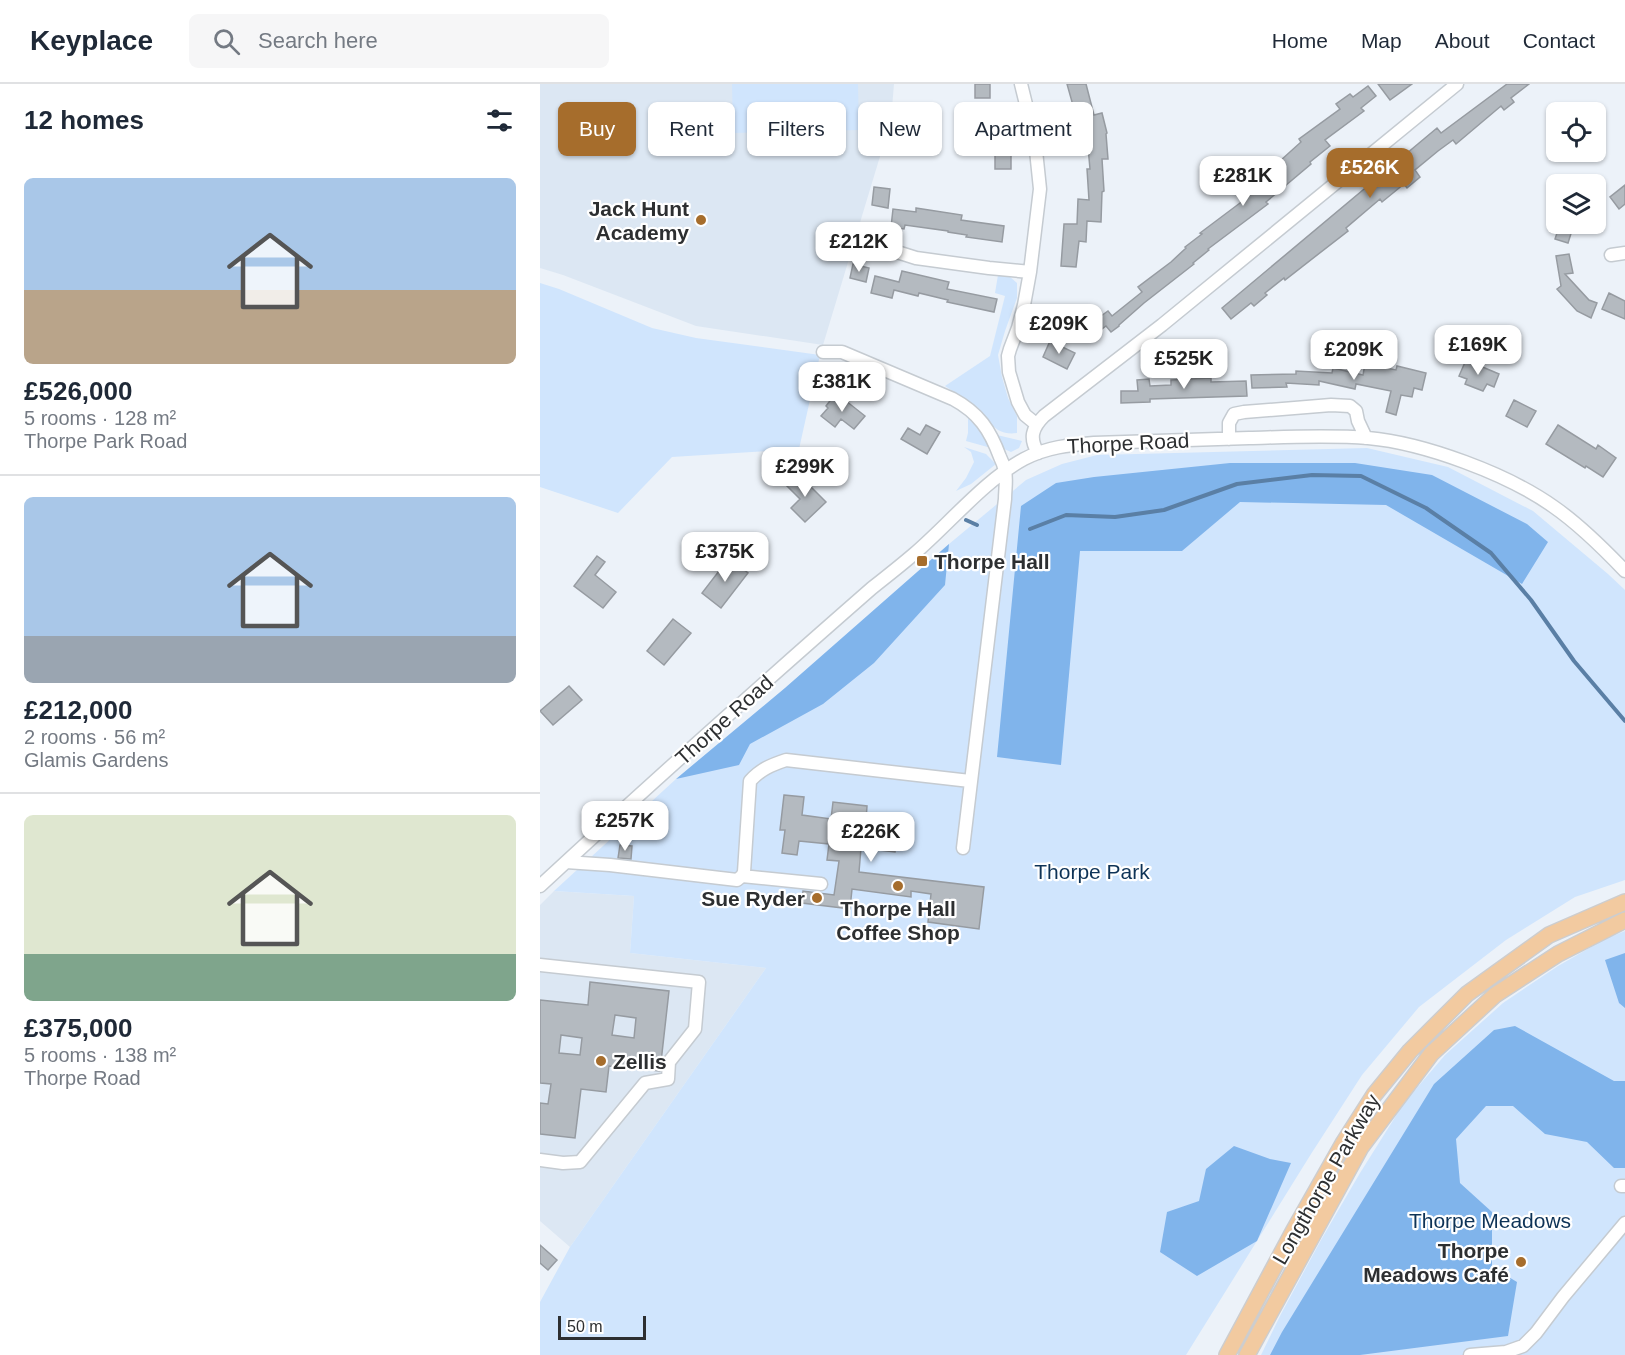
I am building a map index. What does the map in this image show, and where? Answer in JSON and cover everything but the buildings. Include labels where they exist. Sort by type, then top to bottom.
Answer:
[{"type":"main road","name":"Longthorpe Parkway","points":[[1227,1355],[1344,1142],[1374,1095],[1410,1051],[1467,994],[1549,935],[1625,902]]},
{"type":"main road","name":"Longthorpe Parkway","points":[[1247,1355],[1361,1147],[1431,1054],[1495,995],[1558,954],[1625,920]]},
{"type":"street","points":[[1021,84],[1035,141],[1040,189],[1030,272],[1021,316],[1008,356],[1009,372],[1018,402],[1026,415],[1036,424]]},
{"type":"street","points":[[1038,453],[1032,437],[1036,424],[1162,325],[1457,84]]},
{"type":"street","points":[[856,239],[916,258],[1030,272]]},
{"type":"street","points":[[1611,255],[1625,253]]},
{"type":"street","points":[[823,351],[842,352],[953,399],[966,407],[988,430],[1005,472],[1005,500],[963,848]]},
{"type":"street","points":[[1229,439],[1229,423],[1234,414],[1331,405],[1350,406],[1356,411],[1366,438]]},
{"type":"street","name":"Thorpe Road","points":[[540,886],[984,489],[1024,459],[1064,445],[1295,437],[1366,438],[1411,446],[1437,453],[1508,481],[1555,507],[1625,571]]},
{"type":"street","points":[[566,862],[737,880],[744,872],[750,781],[769,765],[786,760],[970,781]]},
{"type":"street","points":[[742,876],[821,884]]},
{"type":"street","points":[[540,965],[699,982],[695,1029],[669,1062],[668,1079],[645,1083],[580,1162],[563,1163],[540,1160]]},
{"type":"street","points":[[1470,1355],[1506,1352],[1523,1346],[1625,1223]]},
{"type":"shaded area","name":"Jack Hunt Academy","points":[[540,84],[894,84],[892,102],[858,102],[858,156],[880,156],[823,345],[696,326],[540,268]]},
{"type":"shaded area","points":[[554,891],[634,896],[630,953],[766,968],[570,1247],[540,1221],[540,905]]},
{"type":"green space","points":[[732,84],[858,84],[858,130],[846,130],[846,102],[747,102],[747,133],[735,133],[735,102],[732,102]]},
{"type":"green space","points":[[998,275],[1009,276],[1017,283],[1017,298],[998,355],[1008,398],[1017,416],[1017,433],[998,430],[978,408],[945,386],[990,356],[1005,296],[995,293]]},
{"type":"green space","points":[[540,283],[652,328],[696,338],[820,355],[799,449],[672,457],[618,513],[540,487]]},
{"type":"green space","points":[[871,370],[876,370],[962,407],[976,418],[987,432],[991,448],[966,441],[968,417],[962,410]]},
{"type":"green space","points":[[997,435],[1022,441],[1019,448],[1011,452],[1004,449]]},
{"type":"green space","points":[[964,447],[986,454],[996,464],[971,484],[956,491],[974,462],[971,452]]},
{"type":"green space","name":"Thorpe Park","points":[[1367,448],[1448,467],[1533,511],[1625,590],[1625,880],[1575,897],[1506,940],[1419,1007],[1362,1075],[1186,1355],[540,1355],[540,1302],[570,1247],[766,968],[630,953],[634,896],[554,891],[676,779],[1026,480],[1062,464],[1097,455]]},
{"type":"green space","points":[[1230,463],[1355,463],[1432,475],[1527,524],[1548,542],[1522,584],[1386,505],[1240,502],[1182,551],[1080,551],[1061,765],[997,757],[1021,506],[1056,483]]},
{"type":"green space","points":[[949,544],[945,585],[874,663],[823,704],[750,744],[739,765],[676,779],[785,688]]},
{"type":"green space","name":"Thorpe Meadows","points":[[1625,931],[1625,1355],[1261,1355],[1321,1240],[1360,1173],[1404,1103],[1445,1055],[1503,1003],[1558,966],[1605,939]]},
{"type":"green space","points":[[1625,953],[1625,1008],[1619,1003],[1605,960]]},
{"type":"green space","points":[[1515,1026],[1614,1081],[1625,1081],[1625,1168],[1614,1168],[1587,1142],[1545,1134],[1513,1106],[1486,1106],[1456,1139],[1460,1183],[1492,1212],[1492,1267],[1517,1282],[1508,1336],[1360,1355],[1270,1355],[1434,1084],[1494,1030]]},
{"type":"green space","points":[[1234,1146],[1270,1159],[1291,1163],[1257,1241],[1197,1276],[1160,1252],[1167,1212],[1199,1201],[1206,1169]]},
{"type":"waterway","points":[[1030,529],[1066,515],[1115,517],[1164,510],[1237,484],[1312,475],[1361,476],[1426,508],[1491,553],[1531,600],[1574,661],[1625,721]]},
{"type":"waterway","points":[[966,520],[977,525]]},
{"type":"place","name":"Jack Hunt Academy","points":[[701,220]]},
{"type":"place","name":"Thorpe Hall","points":[[922,561]]},
{"type":"place","name":"Thorpe Hall Coffee Shop","points":[[898,886]]},
{"type":"place","name":"Sue Ryder","points":[[817,898]]},
{"type":"place","name":"Zellis","points":[[601,1061]]},
{"type":"place","name":"Thorpe Meadows Café","points":[[1521,1262]]}]
